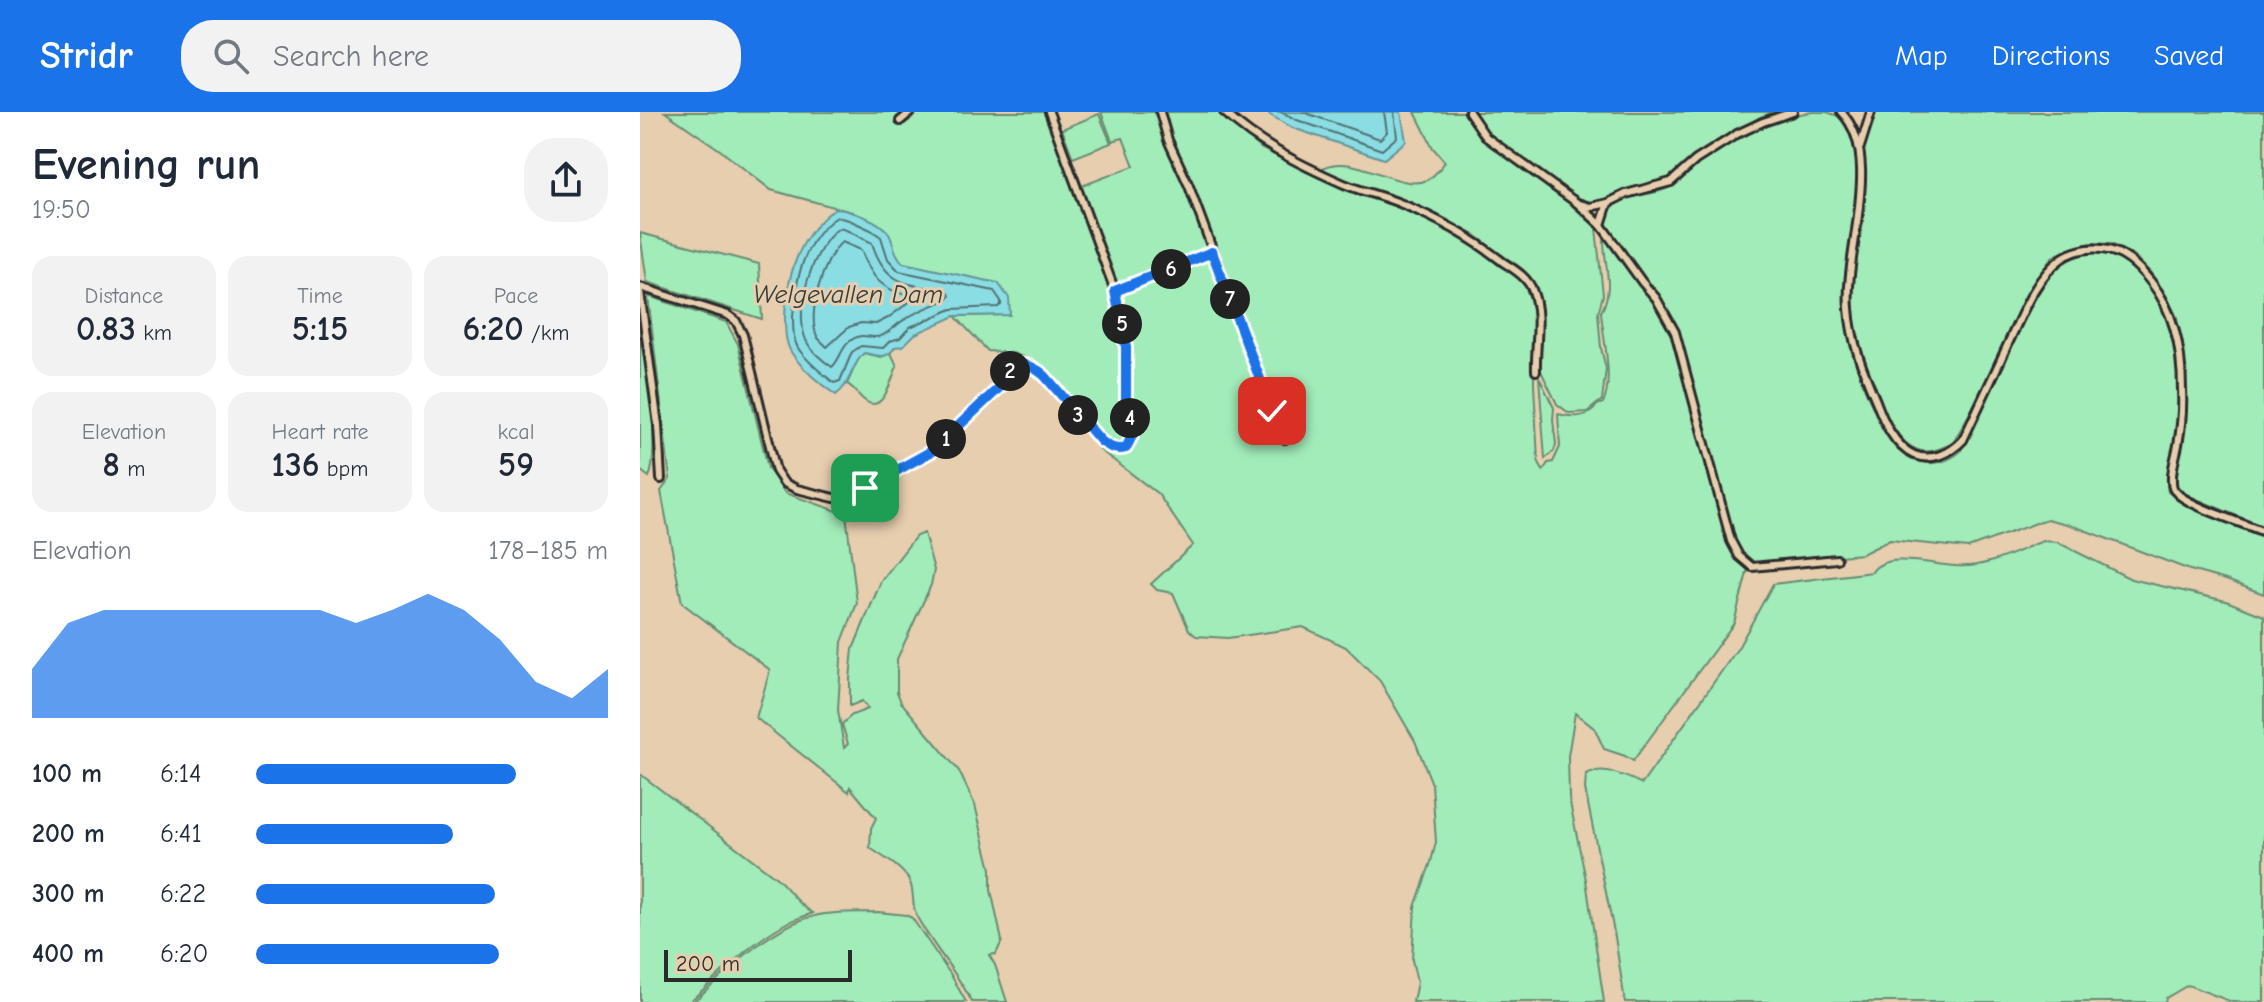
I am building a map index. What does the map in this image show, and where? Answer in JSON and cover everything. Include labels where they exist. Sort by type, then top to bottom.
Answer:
[{"type":"street","points":[[900,121],[911,112]]},
{"type":"street","points":[[661,479],[658,425],[640,290],[717,311],[736,321],[743,335],[779,478],[797,489],[842,498],[854,496],[937,447],[1002,385],[1010,366],[1017,363],[1037,369],[1045,376],[1101,441],[1111,448],[1126,448],[1132,436],[1132,424],[1126,406],[1126,347],[1115,291],[1049,112]]},
{"type":"street","points":[[1160,112],[1168,140],[1189,186],[1285,439]]},
{"type":"street","points":[[1224,112],[1258,141],[1275,150],[1347,185],[1404,205],[1461,231],[1526,279],[1537,307],[1536,371]]},
{"type":"street","points":[[1469,112],[1486,137],[1577,203],[1601,225],[1656,298],[1675,332],[1731,541],[1739,556],[1752,567],[1837,559]]},
{"type":"street","points":[[1577,203],[1590,207],[1608,203],[1626,194],[1671,182],[1696,160],[1737,134],[1793,112]]},
{"type":"street","points":[[1841,112],[1849,123],[1858,151],[1861,198],[1848,281],[1852,332],[1859,360],[1882,417],[1908,451],[1916,456],[1931,457],[1955,449],[1963,440],[2021,318],[2046,274],[2062,258],[2074,252],[2105,249],[2129,259],[2142,271],[2159,292],[2172,321],[2181,362],[2183,392],[2171,480],[2173,489],[2190,502],[2264,532]]},
{"type":"street","points":[[1858,151],[1871,112]]},
{"type":"street","points":[[1601,225],[1608,203]]},
{"type":"street","points":[[1115,291],[1212,252]]},
{"type":"green space","points":[[665,112],[1053,112],[1082,186],[1134,166],[1123,138],[1112,141],[1101,112],[1220,112],[1262,149],[1356,194],[1385,202],[1444,227],[1517,275],[1529,292],[1534,313],[1538,460],[1543,471],[1548,463],[1553,462],[1560,447],[1558,414],[1585,415],[1603,403],[1606,394],[1608,371],[1601,312],[1608,292],[1604,233],[1663,315],[1672,333],[1729,547],[1748,569],[1734,623],[1633,761],[1604,749],[1595,729],[1575,713],[1568,756],[1569,798],[1586,880],[1604,1002],[1413,1002],[1417,982],[1412,960],[1415,907],[1436,842],[1432,784],[1415,741],[1380,681],[1346,647],[1303,627],[1228,638],[1196,636],[1189,630],[1173,593],[1157,590],[1151,584],[1193,545],[1158,494],[1099,449],[1102,439],[1033,361],[1013,353],[988,351],[955,316],[1010,315],[998,284],[903,263],[895,255],[890,237],[852,212],[771,190]]},
{"type":"green space","points":[[1415,112],[1464,112],[1486,142],[1587,217],[1596,228],[1603,295],[1598,313],[1606,369],[1602,400],[1587,412],[1569,413],[1557,404],[1539,367],[1539,297],[1531,281],[1516,266],[1475,235],[1410,202],[1354,185],[1323,171],[1323,168],[1335,164],[1349,165],[1404,181],[1416,183],[1427,180],[1445,162],[1433,148]]},
{"type":"green space","points":[[1473,112],[1775,112],[1760,117],[1699,153],[1667,180],[1590,203],[1569,193],[1502,146],[1492,138]]},
{"type":"green space","points":[[1827,112],[1841,117],[1855,152],[1858,191],[1844,286],[1846,324],[1863,384],[1876,414],[1893,440],[1913,458],[1935,463],[1960,452],[2030,308],[2056,268],[2071,256],[2079,254],[2094,252],[2117,257],[2135,268],[2152,289],[2165,314],[2176,353],[2180,407],[2168,472],[2168,492],[2180,501],[2264,536],[2264,594],[2047,519],[1968,548],[1890,540],[1862,554],[1760,563],[1744,556],[1734,540],[1678,332],[1657,295],[1605,225],[1614,206],[1631,197],[1670,187],[1698,162],[1724,145],[1782,119]]},
{"type":"green space","points":[[1874,112],[2264,112],[2264,527],[2182,493],[2177,488],[2175,481],[2186,410],[2185,373],[2177,317],[2150,272],[2134,256],[2112,244],[2091,243],[2052,257],[2027,294],[1953,443],[1927,451],[1918,450],[1905,442],[1893,427],[1872,384],[1858,336],[1852,299],[1864,214],[1863,154]]},
{"type":"green space","points":[[1099,114],[1111,143],[1073,158],[1062,129]]},
{"type":"green space","points":[[640,233],[759,264],[762,319],[647,282]]},
{"type":"green space","points":[[648,296],[726,322],[738,344],[768,468],[785,493],[846,514],[857,603],[842,642],[838,710],[844,748],[848,744],[842,724],[852,715],[868,709],[862,701],[850,706],[853,649],[881,581],[916,536],[924,533],[934,570],[931,585],[897,659],[897,692],[901,702],[959,771],[975,805],[991,869],[991,890],[1002,941],[996,954],[989,955],[1007,1002],[972,1002],[917,917],[909,880],[896,866],[870,848],[871,828],[876,818],[850,787],[849,792],[756,718],[770,670],[682,603],[661,491],[670,479]]},
{"type":"green space","points":[[640,313],[653,422],[649,477],[640,470]]},
{"type":"green space","points":[[864,353],[881,357],[891,353],[897,366],[878,403],[864,400],[847,384],[859,357]]},
{"type":"green space","points":[[1539,377],[1554,408],[1556,444],[1554,451],[1545,459]]},
{"type":"green space","points":[[2043,541],[2057,542],[2131,579],[2226,601],[2264,616],[2264,1002],[2232,1002],[2188,985],[2166,998],[2165,1002],[1625,1002],[1585,789],[1586,775],[1607,772],[1642,784],[1738,648],[1773,584],[1872,572],[1887,562],[1978,565]]},
{"type":"green space","points":[[640,774],[774,876],[813,913],[783,925],[758,942],[689,1002],[640,1002]]},
{"type":"green space","points":[[878,912],[912,918],[966,1002],[693,1002],[781,929],[830,913]]},
{"type":"water","points":[[1268,112],[1401,112],[1406,141],[1384,159],[1293,128]]},
{"type":"water","name":"Welgevallen Dam","points":[[836,208],[879,224],[889,234],[903,263],[998,283],[1009,298],[1010,315],[955,316],[915,334],[903,346],[895,347],[885,356],[864,353],[836,395],[812,376],[791,352],[786,339],[785,316],[789,285],[798,256],[813,230]]},
{"type":"route","points":[[865,488],[915,462],[946,440],[1002,385],[1010,366],[1017,363],[1037,369],[1045,376],[1101,441],[1111,448],[1126,448],[1132,436],[1132,424],[1126,406],[1126,347],[1115,291],[1212,252],[1272,411]]}]
